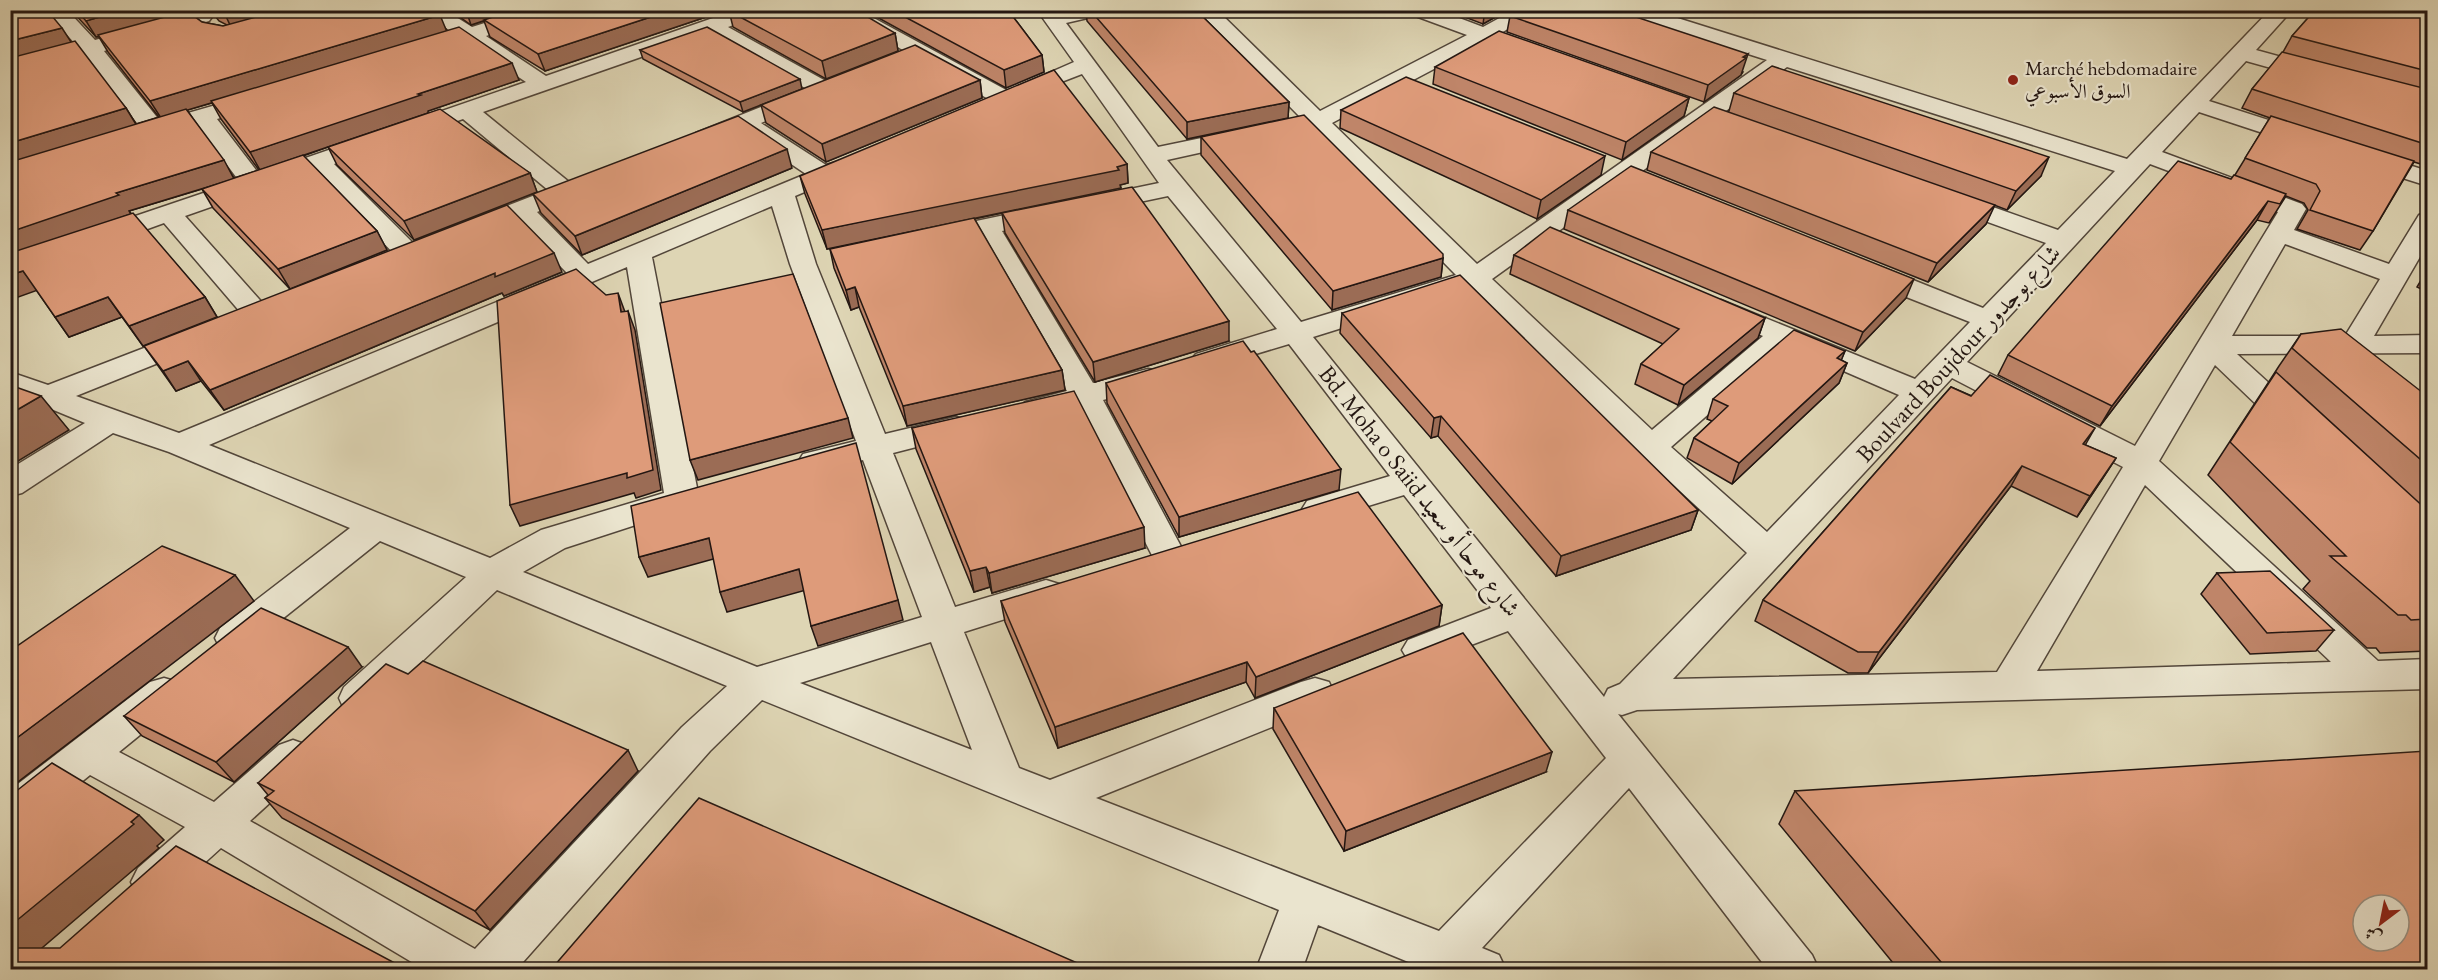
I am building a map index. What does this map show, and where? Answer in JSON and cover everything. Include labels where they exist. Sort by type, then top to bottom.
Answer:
[{"type":"street","points":[[55,10],[90,48],[155,129]]},
{"type":"street","points":[[430,10],[544,84]]},
{"type":"street","points":[[403,56],[548,10]]},
{"type":"street","points":[[78,244],[757,10]]},
{"type":"street","points":[[843,10],[1005,99]]},
{"type":"street","points":[[1051,15],[1098,10]]},
{"type":"street","points":[[1205,10],[1474,278],[1651,447],[1769,553]]},
{"type":"street","points":[[1417,10],[1551,58]]},
{"type":"street","points":[[1151,156],[1318,121],[1530,10]]},
{"type":"street","points":[[1630,10],[1782,60],[2293,208],[2008,687]]},
{"type":"street","name":"Boulvard Boujdour شارع بوجدور","points":[[1634,695],[2282,10]]},
{"type":"street","points":[[10,71],[199,14],[218,33]]},
{"type":"street","name":"Bd. Moha o Saiid شارع موحا أو سعيد","points":[[1051,15],[1174,187],[1295,333],[1796,969]]},
{"type":"street","points":[[677,148],[835,86],[712,26]]},
{"type":"street","points":[[888,65],[920,52]]},
{"type":"street","points":[[2242,53],[2340,80]]},
{"type":"street","points":[[784,471],[874,446],[1086,397],[1474,278],[1782,60]]},
{"type":"street","points":[[973,112],[1088,64]]},
{"type":"street","points":[[1396,80],[1428,93]]},
{"type":"street","points":[[133,137],[277,94]]},
{"type":"street","points":[[2194,103],[2427,179]]},
{"type":"street","points":[[467,111],[566,192]]},
{"type":"street","points":[[203,116],[254,184]]},
{"type":"street","points":[[744,122],[824,175]]},
{"type":"street","points":[[180,445],[867,157]]},
{"type":"street","points":[[318,162],[421,249],[599,179]]},
{"type":"street","points":[[918,241],[1174,187]]},
{"type":"street","points":[[781,193],[815,262],[874,446],[1004,781]]},
{"type":"street","points":[[1930,193],[2064,241]]},
{"type":"street","points":[[520,210],[584,275]]},
{"type":"street","points":[[49,396],[246,318],[169,213]]},
{"type":"street","points":[[2354,345],[2427,220]]},
{"type":"street","points":[[987,227],[1086,397],[1168,554]]},
{"type":"street","points":[[1540,232],[1573,246]]},
{"type":"street","points":[[2278,233],[2395,275]]},
{"type":"street","points":[[123,909],[219,825],[494,572],[553,539],[693,495],[638,253]]},
{"type":"street","points":[[1845,262],[1989,320]]},
{"type":"street","points":[[1695,297],[1921,393]]},
{"type":"street","points":[[1651,447],[1783,334]]},
{"type":"street","points":[[2211,345],[2427,344]]},
{"type":"street","points":[[2211,345],[2315,442]]},
{"type":"street","points":[[1948,364],[2142,463],[2370,676]]},
{"type":"street","points":[[10,381],[110,421],[180,445],[494,572],[756,682],[1464,962],[1630,758]]},
{"type":"street","points":[[10,485],[110,421]]},
{"type":"street","points":[[1291,518],[1413,482]]},
{"type":"street","points":[[10,814],[378,525]]},
{"type":"street","points":[[1135,565],[1202,544]]},
{"type":"street","points":[[486,969],[696,740],[756,682],[1078,582]]},
{"type":"street","points":[[1393,661],[1515,613]]},
{"type":"street","points":[[1595,711],[1634,695],[2008,687],[2427,674]]},
{"type":"street","points":[[1049,799],[1349,679]]},
{"type":"street","points":[[87,754],[219,825],[468,969]]},
{"type":"street","points":[[1279,969],[1305,900]]},
{"type":"building","points":[[10,10],[47,10],[62,28],[10,41]]},
{"type":"building","points":[[76,10],[123,10],[86,21]]},
{"type":"building","points":[[282,10],[434,10],[440,15],[150,101],[98,35],[187,11],[202,22],[223,26]]},
{"type":"building","points":[[514,10],[672,10],[538,54],[484,20]]},
{"type":"building","points":[[856,10],[895,33],[822,61],[729,11]]},
{"type":"building","points":[[892,10],[1008,10],[1042,55],[1004,70]]},
{"type":"building","points":[[1090,10],[1196,10],[1289,102],[1187,122]]},
{"type":"building","points":[[1518,10],[1615,10],[1748,54],[1743,57],[1746,58],[1708,85],[1510,16]]},
{"type":"building","points":[[2315,10],[2406,10],[2427,19],[2427,71],[2292,36]]},
{"type":"building","points":[[459,27],[512,63],[250,152],[211,101]]},
{"type":"building","points":[[707,27],[800,79],[740,102],[640,50]]},
{"type":"building","points":[[1499,31],[1689,98],[1626,142],[1435,67]]},
{"type":"building","points":[[75,41],[126,108],[10,143],[10,58]]},
{"type":"building","points":[[915,45],[980,80],[822,144],[761,105]]},
{"type":"building","points":[[2282,52],[2427,89],[2427,142],[2425,144],[2252,89]]},
{"type":"building","points":[[1772,66],[2049,157],[2016,191],[1734,93]]},
{"type":"building","points":[[1054,70],[1127,164],[1117,167],[1119,170],[822,230],[800,176]]},
{"type":"building","points":[[1406,77],[1605,156],[1541,200],[1341,110]]},
{"type":"building","points":[[1714,107],[1995,205],[1937,263],[1651,152]]},
{"type":"building","points":[[186,109],[224,160],[116,193],[119,195],[10,232],[10,162]]},
{"type":"building","points":[[440,109],[530,173],[404,221],[328,147]]},
{"type":"building","points":[[1304,115],[1443,254],[1443,258],[1333,291],[1201,137]]},
{"type":"building","points":[[738,116],[787,149],[575,236],[533,194]]},
{"type":"building","points":[[2271,116],[2414,161],[2373,231],[2310,210],[2320,191],[2316,184],[2245,158]]},
{"type":"building","points":[[303,155],[377,231],[278,269],[202,189]]},
{"type":"building","points":[[2178,161],[2231,179],[2234,175],[2286,194],[2280,204],[2268,201],[2112,406],[2008,355]]},
{"type":"building","points":[[1631,166],[1914,279],[1863,332],[1568,210]]},
{"type":"building","points":[[1132,187],[1229,321],[1093,362],[1002,213]]},
{"type":"building","points":[[507,205],[554,253],[495,277],[495,273],[210,390],[188,361],[163,371],[144,346]]},
{"type":"building","points":[[133,213],[205,297],[129,326],[108,297],[55,317],[23,271],[10,275],[10,253]]},
{"type":"building","points":[[974,218],[1062,370],[903,406],[855,287],[846,290],[830,249]]},
{"type":"building","points":[[1550,227],[1765,318],[1684,385],[1641,364],[1679,329],[1514,255]]},
{"type":"building","points":[[576,269],[606,295],[618,293],[621,312],[628,311],[653,470],[627,478],[627,473],[510,505],[497,301]]},
{"type":"building","points":[[793,274],[848,418],[690,460],[660,303]]},
{"type":"building","points":[[1460,275],[1698,510],[1561,556],[1441,416],[1434,418],[1342,313]]},
{"type":"building","points":[[2341,329],[2427,396],[2427,465],[2292,348],[2301,334]]},
{"type":"building","points":[[1794,330],[1845,351],[1837,358],[1847,363],[1739,463],[1694,438],[1728,406],[1713,399]]},
{"type":"building","points":[[1243,341],[1251,352],[1254,351],[1341,469],[1179,517],[1106,383]]},
{"type":"building","points":[[2276,372],[2427,510],[2427,619],[2411,620],[2406,615],[2398,615],[2330,556],[2346,556],[2230,442]]},
{"type":"building","points":[[1990,375],[2095,428],[2083,444],[2116,458],[2090,496],[2022,466],[1879,652],[1858,652],[1763,600],[1951,387],[1971,396]]},
{"type":"building","points":[[10,385],[41,396],[10,414]]},
{"type":"building","points":[[1074,391],[1144,527],[989,573],[986,567],[970,571],[912,428]]},
{"type":"building","points":[[856,443],[898,600],[811,626],[799,569],[720,592],[709,538],[639,557],[631,506]]},
{"type":"building","points":[[1358,492],[1442,605],[1256,677],[1247,662],[1055,727],[1001,601]]},
{"type":"building","points":[[162,546],[235,575],[10,743],[10,651]]},
{"type":"building","points":[[2270,571],[2334,630],[2267,633],[2217,573]]},
{"type":"building","points":[[261,608],[348,647],[216,762],[124,716]]},
{"type":"building","points":[[1463,633],[1552,752],[1346,831],[1274,708]]},
{"type":"building","points":[[423,661],[628,750],[475,911],[265,798],[274,791],[258,783],[386,664],[408,674]]},
{"type":"building","points":[[2427,751],[2427,969],[1947,969],[1795,791]]},
{"type":"building","points":[[52,763],[139,815],[131,822],[134,824],[10,926],[10,796]]},
{"type":"building","points":[[699,798],[1091,969],[561,969],[554,966]]},
{"type":"building","points":[[176,846],[404,968],[10,969],[10,948],[60,948]]},
{"type":"place","name":"Marché hebdomadaire السوق الأسبوعي","points":[[2013,80]]}]
